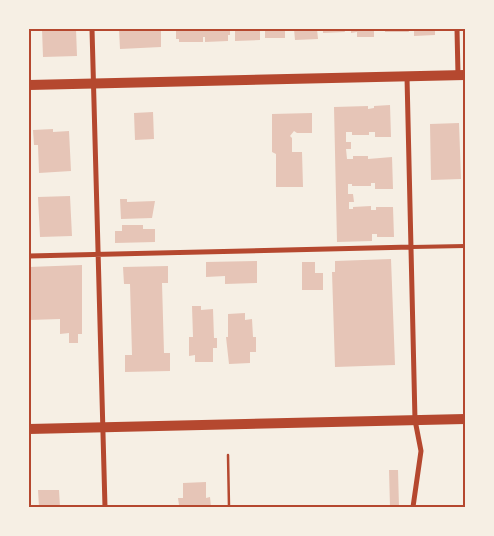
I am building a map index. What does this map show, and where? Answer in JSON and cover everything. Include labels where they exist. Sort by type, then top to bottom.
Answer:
[{"type":"main road","points":[[29,85],[462,75]]},
{"type":"main road","points":[[29,429],[465,419]]},
{"type":"street","points":[[92,29],[105,507]]},
{"type":"street","points":[[457,29],[462,75]]},
{"type":"street","points":[[407,77],[415,420],[420,451],[413,507]]},
{"type":"street","points":[[29,256],[412,247]]},
{"type":"lane","points":[[412,247],[465,246]]},
{"type":"path","points":[[228,455],[229,507]]},
{"type":"building","points":[[42,29],[76,29],[77,56],[43,57]]},
{"type":"building","points":[[119,29],[161,29],[161,47],[120,49]]},
{"type":"building","points":[[176,29],[230,29],[230,35],[228,35],[228,41],[205,42],[205,37],[203,37],[203,42],[179,42],[179,39],[176,39]]},
{"type":"building","points":[[235,29],[260,29],[260,40],[235,41]]},
{"type":"building","points":[[265,29],[285,29],[285,38],[265,38]]},
{"type":"building","points":[[294,29],[317,29],[318,39],[295,40]]},
{"type":"building","points":[[323,29],[344,29],[345,32],[323,33]]},
{"type":"building","points":[[351,29],[374,29],[374,37],[357,37],[357,32],[351,33]]},
{"type":"building","points":[[385,29],[408,29],[409,32],[385,32]]},
{"type":"building","points":[[414,29],[435,29],[435,35],[414,36]]},
{"type":"building","points":[[390,105],[391,137],[375,137],[375,132],[369,132],[369,135],[352,135],[352,132],[346,132],[346,142],[351,142],[351,149],[346,149],[347,159],[353,159],[353,156],[368,156],[368,159],[392,157],[393,189],[375,189],[375,183],[371,183],[371,186],[352,186],[352,184],[348,184],[348,194],[353,194],[354,202],[349,202],[349,209],[371,206],[371,210],[376,210],[376,207],[393,207],[394,237],[377,237],[377,234],[372,234],[372,241],[337,242],[334,107],[368,106],[368,109],[374,108],[374,106]]},
{"type":"building","points":[[153,112],[154,139],[135,140],[134,113]]},
{"type":"building","points":[[312,113],[312,133],[297,133],[294,131],[290,136],[292,138],[292,152],[302,152],[303,187],[276,187],[276,154],[272,152],[272,114]]},
{"type":"building","points":[[459,123],[461,179],[431,180],[430,124]]},
{"type":"building","points":[[53,129],[53,132],[69,131],[71,171],[39,173],[38,145],[34,145],[33,130]]},
{"type":"building","points":[[70,196],[72,236],[40,237],[38,197]]},
{"type":"building","points":[[120,199],[127,199],[127,202],[155,201],[152,218],[121,219]]},
{"type":"building","points":[[122,225],[143,225],[143,229],[155,229],[155,242],[115,243],[115,231],[122,231]]},
{"type":"building","points":[[391,259],[395,365],[335,367],[332,272],[335,272],[335,261]]},
{"type":"building","points":[[257,261],[257,283],[225,284],[225,276],[206,277],[206,262]]},
{"type":"building","points":[[302,262],[315,262],[315,273],[323,273],[323,290],[302,290]]},
{"type":"building","points":[[82,265],[82,334],[78,334],[78,343],[69,343],[69,333],[60,334],[60,319],[29,320],[29,267]]},
{"type":"building","points":[[168,266],[168,283],[162,283],[164,353],[170,353],[170,371],[125,372],[125,355],[132,355],[130,284],[124,284],[123,267]]},
{"type":"building","points":[[192,306],[201,306],[201,310],[213,309],[214,338],[217,338],[217,348],[213,348],[213,362],[195,362],[195,355],[189,356],[189,337],[193,337]]},
{"type":"building","points":[[245,313],[245,320],[252,319],[253,337],[256,337],[256,352],[250,352],[250,363],[229,364],[226,337],[228,337],[228,314]]},
{"type":"building","points":[[389,470],[398,470],[399,507],[390,507]]},
{"type":"building","points":[[206,482],[206,498],[210,497],[211,507],[175,507],[175,505],[179,505],[178,498],[183,498],[183,483]]},
{"type":"building","points":[[38,490],[59,490],[60,507],[39,507]]}]
